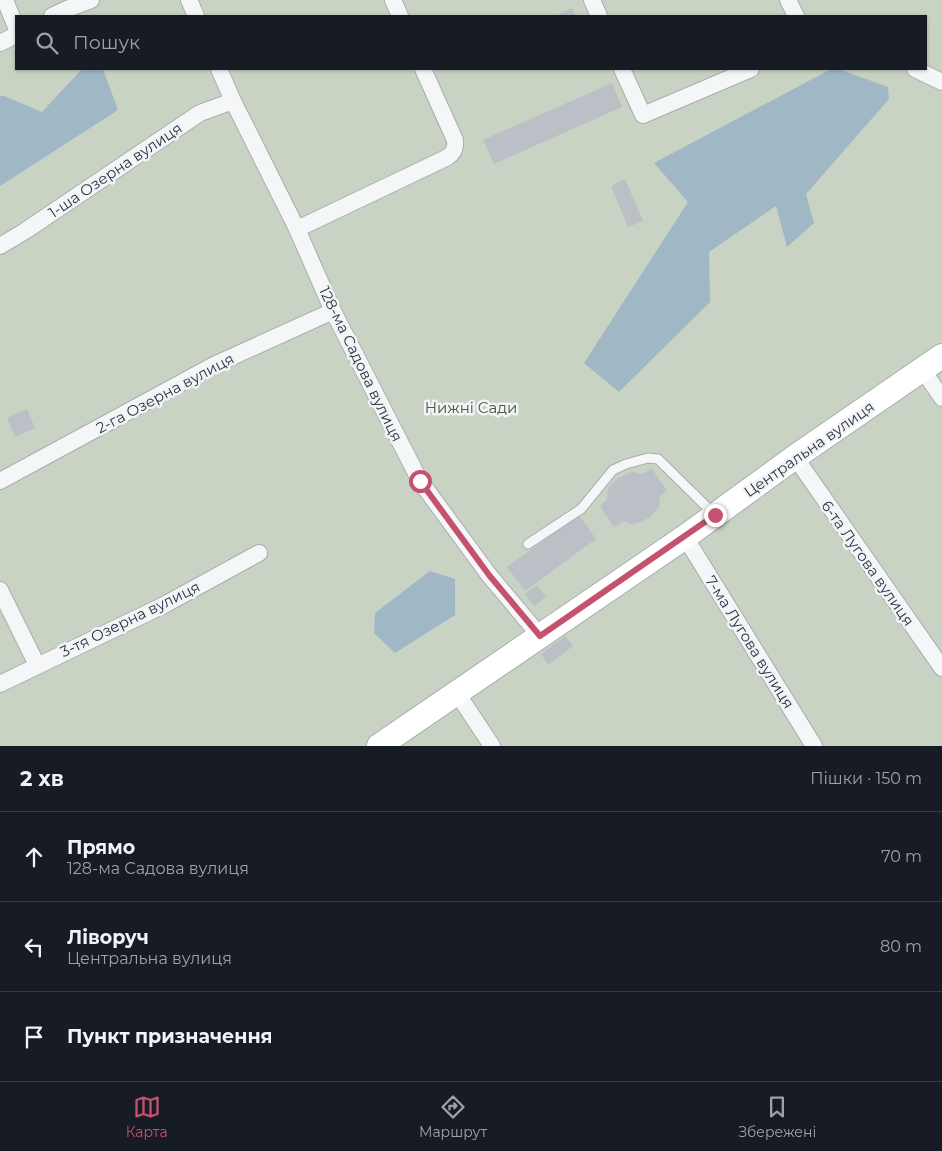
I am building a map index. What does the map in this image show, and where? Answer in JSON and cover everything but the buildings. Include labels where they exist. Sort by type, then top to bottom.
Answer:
[{"type":"street","points":[[5,0],[15,25]]},
{"type":"street","points":[[54,15],[91,0]]},
{"type":"street","points":[[189,0],[196,15]]},
{"type":"street","points":[[393,0],[400,15]]},
{"type":"street","points":[[592,0],[599,15]]},
{"type":"street","points":[[788,0],[796,15]]},
{"type":"street","points":[[0,44],[15,36]]},
{"type":"street","name":"128-ма Садова вулиця","points":[[219,70],[297,229],[333,311],[420,481],[489,575],[540,636]]},
{"type":"street","points":[[297,229],[446,158],[452,153],[455,140],[423,70]]},
{"type":"street","points":[[622,70],[642,115],[749,70]]},
{"type":"street","points":[[917,70],[942,82]]},
{"type":"street","name":"1-ша Озерна вулиця","points":[[0,246],[200,113],[233,101]]},
{"type":"street","name":"2-га Озерна вулиця","points":[[0,481],[214,365],[333,311]]},
{"type":"street","name":"Центральна вулиця","points":[[379,746],[685,537],[942,356]]},
{"type":"street","points":[[922,369],[942,398]]},
{"type":"street","name":"6-та Лугова вулиця","points":[[795,458],[942,668]]},
{"type":"street","name":"7-ма Лугова вулиця","points":[[685,537],[814,746]]},
{"type":"street","name":"3-тя Озерна вулиця","points":[[0,684],[164,605],[259,553]]},
{"type":"street","points":[[0,590],[37,665]]},
{"type":"street","points":[[457,693],[492,746]]},
{"type":"lane","points":[[528,544],[581,509],[612,470],[648,458],[658,459],[715,515]]},
{"type":"green space","name":"Нижні Сади","points":[[0,0],[942,0],[942,746],[0,746]]},
{"type":"water","points":[[81,70],[103,70],[118,110],[0,186],[0,96],[42,112]]},
{"type":"water","points":[[829,70],[842,70],[888,87],[889,99],[806,194],[814,223],[787,247],[776,206],[709,252],[710,302],[619,392],[584,363],[688,202],[654,163]]},
{"type":"water","points":[[430,571],[455,579],[455,615],[395,653],[374,633],[375,613]]},
{"type":"route","points":[[420,481],[489,575],[540,636],[715,515]]}]
